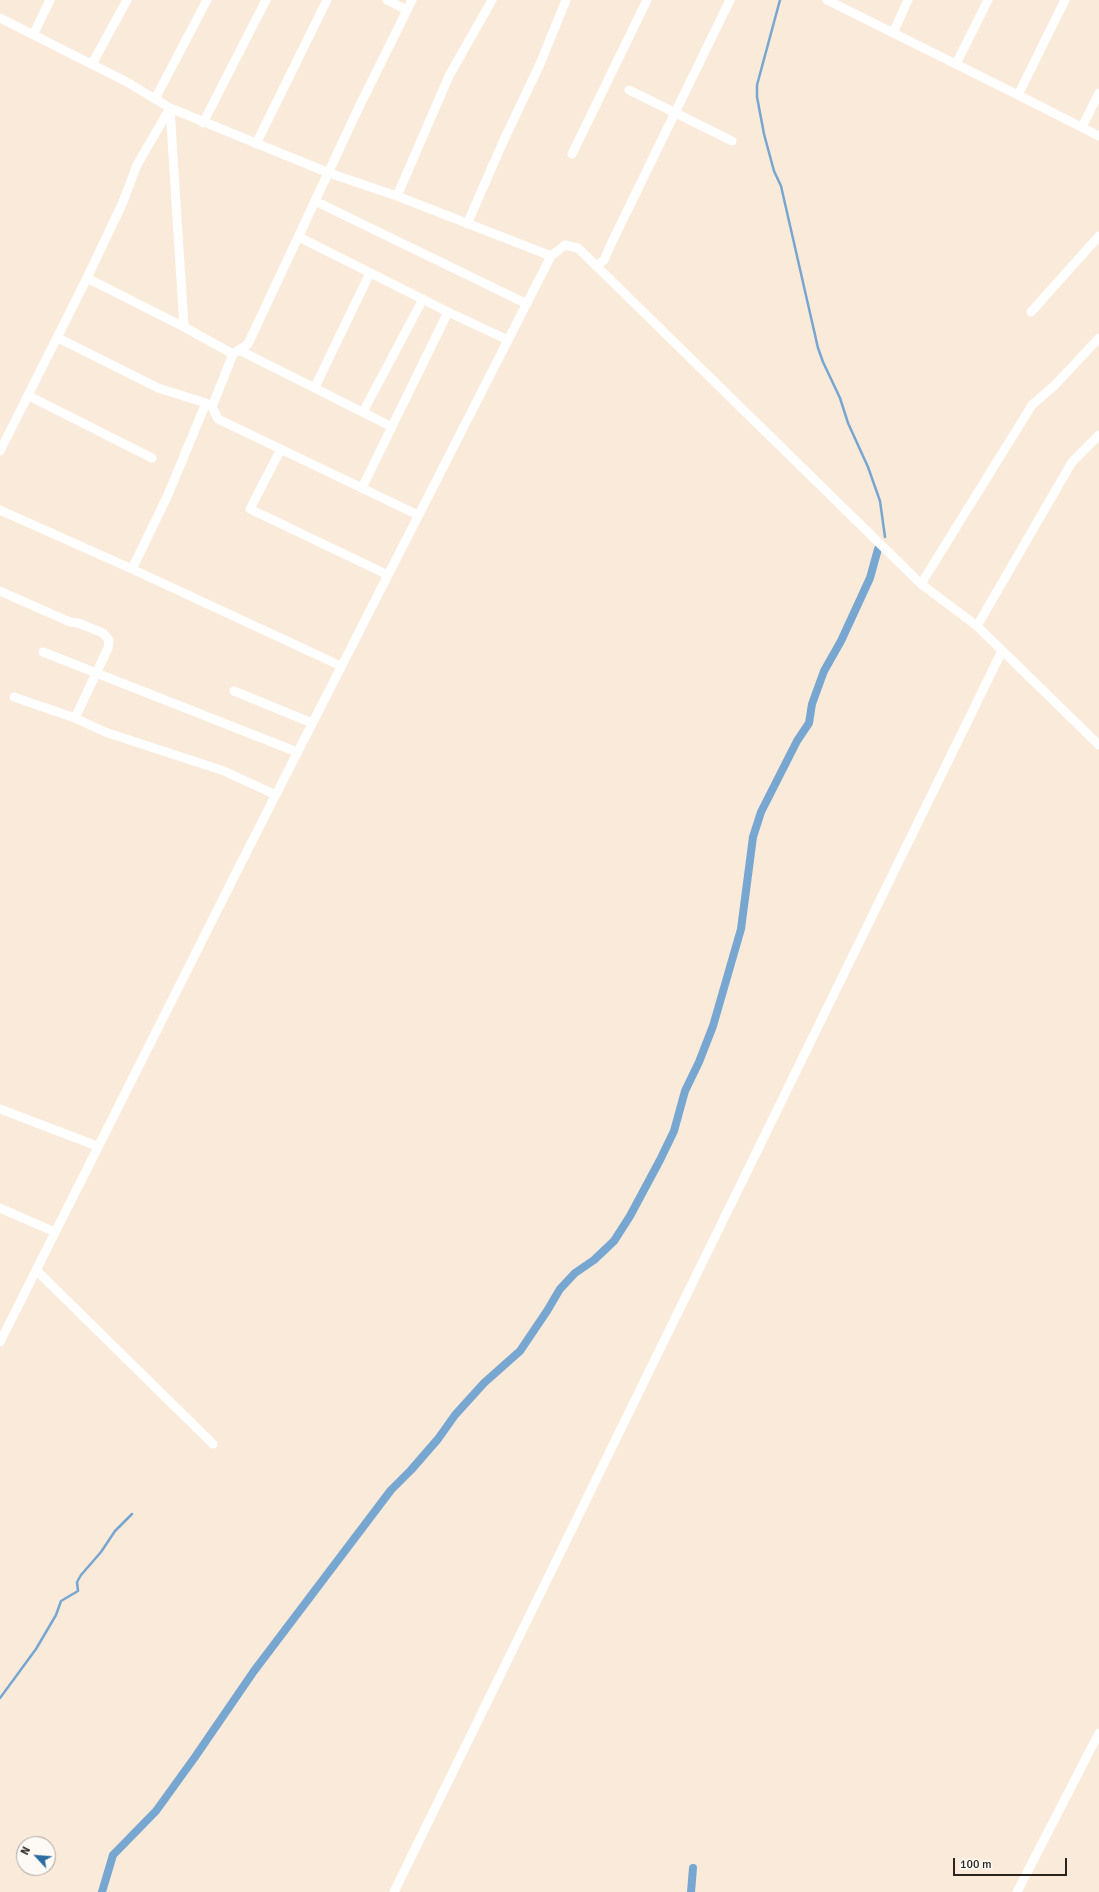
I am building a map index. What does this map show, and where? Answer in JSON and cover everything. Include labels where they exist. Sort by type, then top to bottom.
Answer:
[{"type":"street","points":[[33,35],[50,0]]},
{"type":"street","points":[[92,64],[127,0]]},
{"type":"street","points":[[155,99],[207,0]]},
{"type":"street","points":[[204,123],[266,0]]},
{"type":"street","points":[[256,144],[327,0]]},
{"type":"street","points":[[387,0],[407,10]]},
{"type":"street","points":[[132,569],[209,405],[236,352],[248,344],[359,107],[412,0]]},
{"type":"street","points":[[397,196],[449,76],[492,0]]},
{"type":"street","points":[[467,224],[502,142],[540,64],[566,0]]},
{"type":"street","points":[[572,154],[646,0]]},
{"type":"street","points":[[597,266],[604,260],[674,112],[730,0]]},
{"type":"street","points":[[828,0],[1099,136]]},
{"type":"street","points":[[893,33],[908,0]]},
{"type":"street","points":[[956,64],[988,0]]},
{"type":"street","points":[[1018,95],[1065,0]]},
{"type":"street","points":[[0,18],[92,64],[170,108],[204,123],[329,173],[397,196],[551,256]]},
{"type":"street","points":[[629,90],[732,141]]},
{"type":"street","points":[[1082,127],[1099,93]]},
{"type":"street","points":[[0,451],[87,278],[123,202],[137,165],[170,108]]},
{"type":"street","points":[[170,108],[184,327]]},
{"type":"street","points":[[315,202],[526,304]]},
{"type":"street","points":[[1030,312],[1099,236]]},
{"type":"street","points":[[299,237],[448,312],[508,340]]},
{"type":"street","points":[[0,1342],[297,752],[526,304],[551,256],[565,245],[578,248],[921,584],[977,626],[1099,745]]},
{"type":"street","points":[[315,387],[370,273]]},
{"type":"street","points":[[87,278],[236,352],[315,387],[392,427]]},
{"type":"street","points":[[363,412],[423,299]]},
{"type":"street","points":[[362,488],[448,312]]},
{"type":"street","points":[[58,338],[158,388],[209,405],[218,419],[418,515]]},
{"type":"street","points":[[921,584],[1032,404],[1055,385],[1099,338]]},
{"type":"street","points":[[29,396],[152,458]]},
{"type":"street","points":[[977,626],[1072,462],[1099,435]]},
{"type":"street","points":[[281,449],[250,508],[388,575]]},
{"type":"street","points":[[0,510],[132,569],[341,666]]},
{"type":"street","points":[[0,591],[70,622],[78,623],[103,633],[109,640],[108,648],[75,718]]},
{"type":"street","points":[[394,1892],[1002,651]]},
{"type":"street","points":[[43,652],[297,752]]},
{"type":"street","points":[[234,691],[312,723]]},
{"type":"street","points":[[14,697],[75,718],[105,732],[224,771],[276,795]]},
{"type":"street","points":[[0,1109],[98,1146]]},
{"type":"street","points":[[0,1208],[56,1232]]},
{"type":"street","points":[[37,1271],[213,1444]]},
{"type":"street","points":[[1017,1892],[1099,1733]]},
{"type":"waterway","points":[[780,0],[757,85],[757,97],[764,134],[774,171],[781,186],[818,348],[840,398],[848,423],[868,467],[880,501],[885,537]]},
{"type":"waterway","points":[[102,1892],[113,1855],[156,1811],[254,1671],[391,1490],[438,1439],[455,1415],[484,1383],[520,1351],[560,1289],[575,1273],[594,1260],[614,1241],[630,1216],[674,1131],[685,1091],[699,1062],[713,1026],[741,929],[753,837],[761,812],[797,741],[809,723],[812,704],[824,671],[841,641],[870,578],[878,549]]},
{"type":"waterway","points":[[0,1698],[36,1649],[56,1615],[61,1601],[78,1591],[77,1582],[81,1575],[101,1552],[115,1531],[132,1514]]},
{"type":"waterway","points":[[691,1892],[693,1868]]}]
